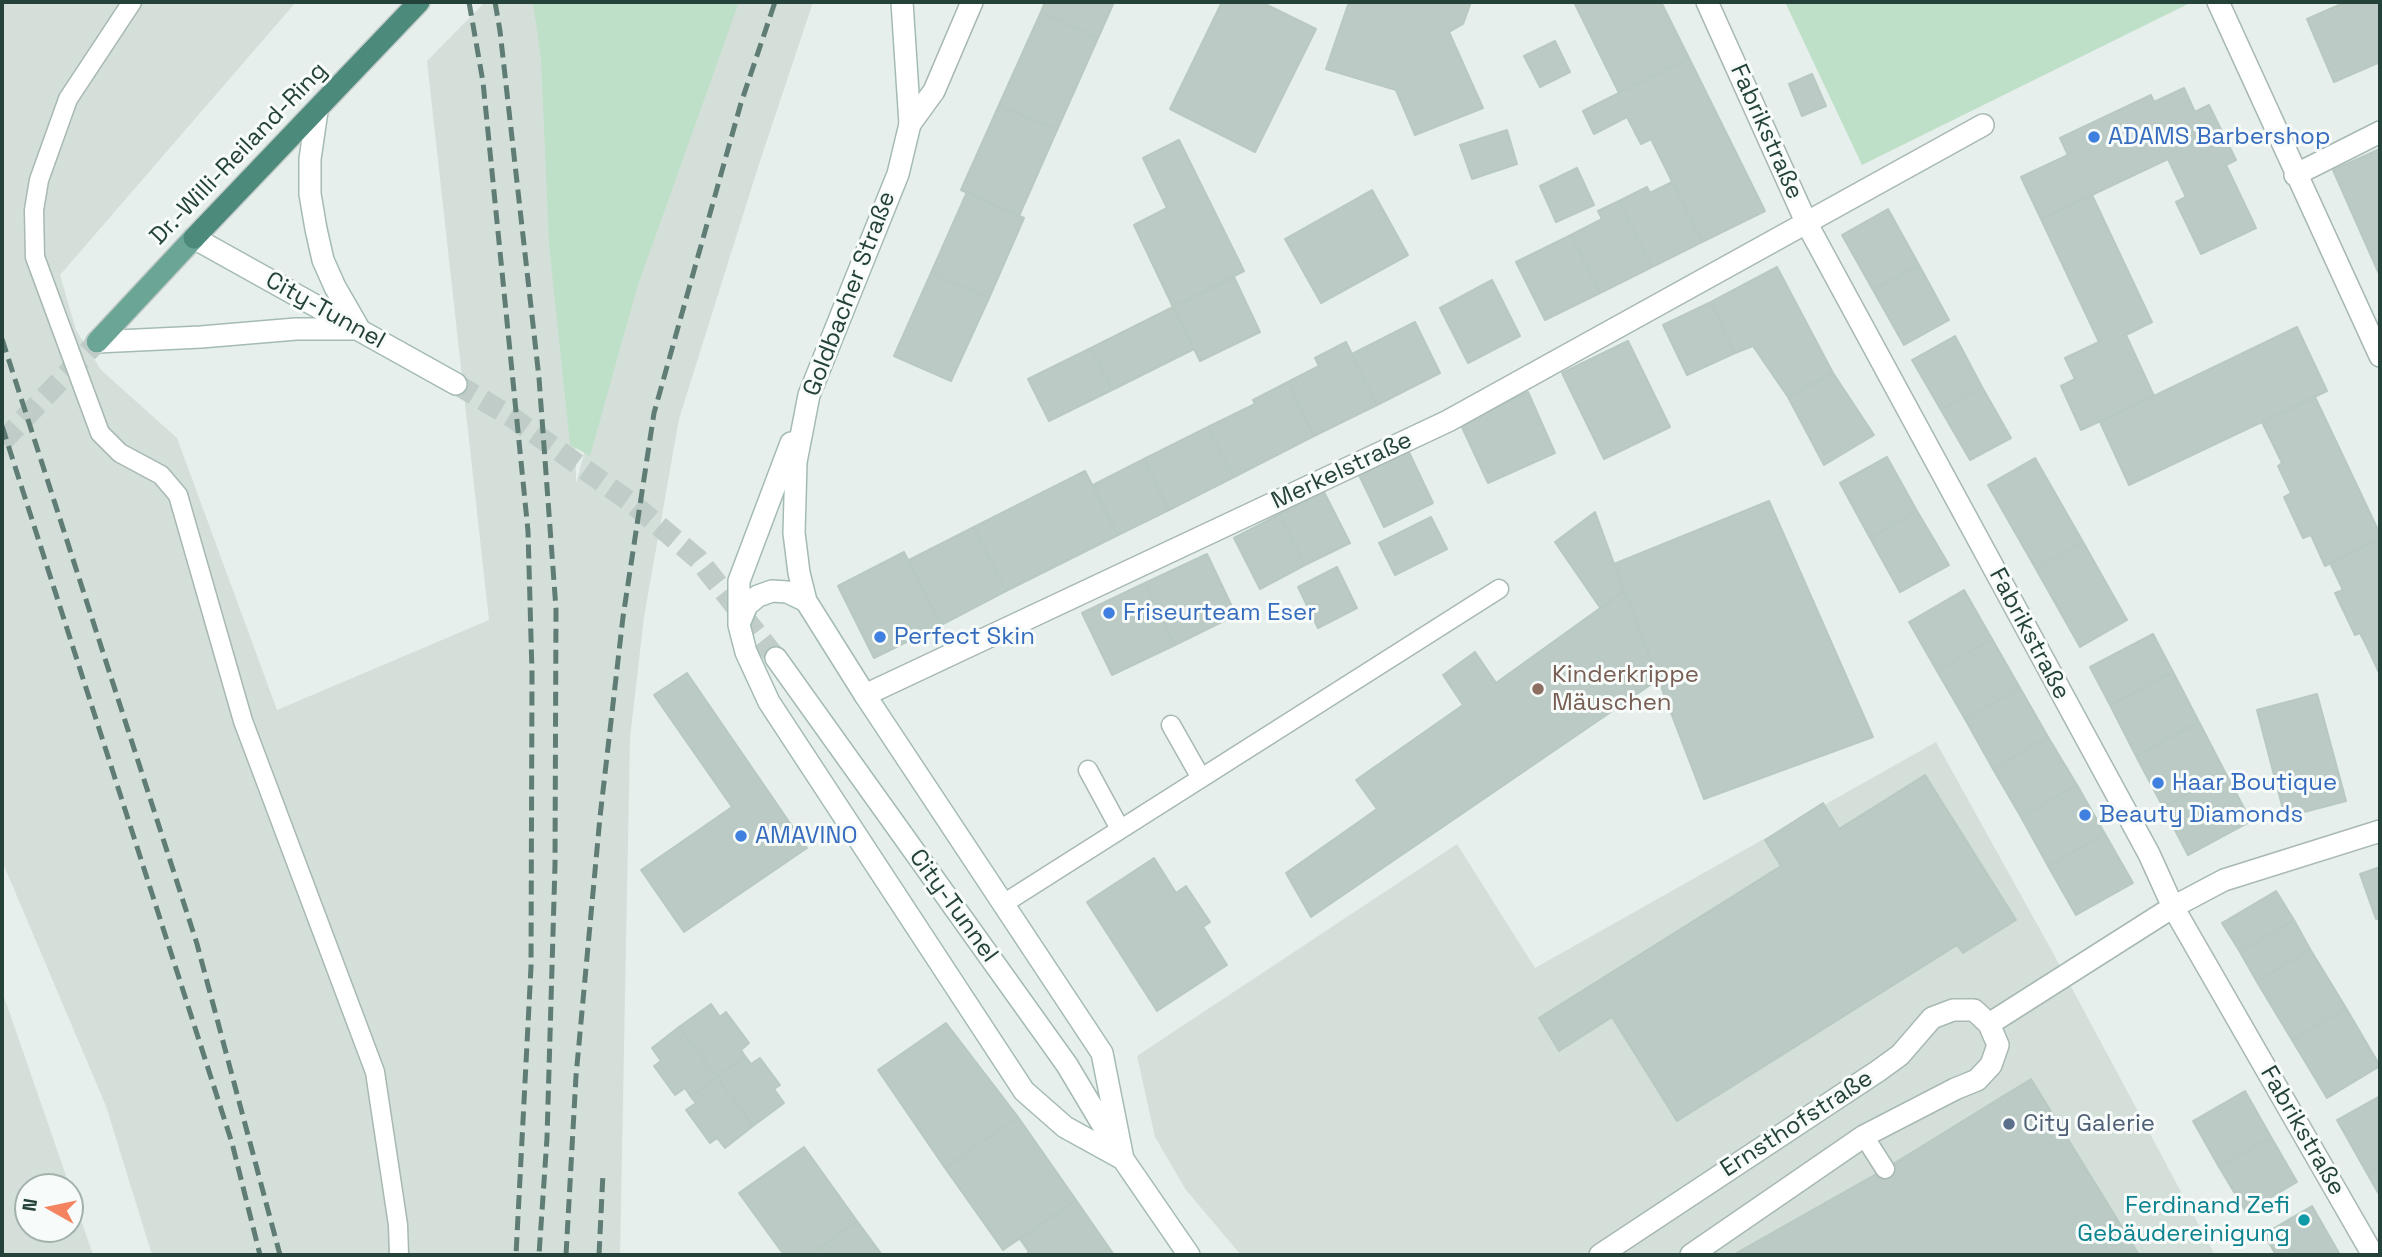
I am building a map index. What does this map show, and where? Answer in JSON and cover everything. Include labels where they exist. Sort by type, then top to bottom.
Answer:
[{"type":"highway","name":"Dr.-Willi-Reiland-Ring","points":[[194,238],[419,2]]},
{"type":"main road","name":"Dr.-Willi-Reiland-Ring","points":[[97,342],[194,238]]},
{"type":"street","name":"Goldbacher Straße","points":[[902,2],[910,124],[898,174],[808,395],[796,462],[794,533],[799,573],[806,601],[865,695],[1102,1053],[1123,1159]]},
{"type":"street","points":[[910,124],[934,91],[972,2]]},
{"type":"street","name":"Fabrikstraße","points":[[1707,2],[1807,224],[2149,854],[2173,907],[2373,1255]]},
{"type":"street","points":[[2218,2],[2380,356]]},
{"type":"street","points":[[97,342],[296,329],[359,329],[327,269],[316,229],[310,194],[310,159],[317,111]]},
{"type":"street","name":"Merkelstraße","points":[[865,695],[1448,421],[1983,125]]},
{"type":"street","points":[[2295,175],[2380,132]]},
{"type":"street","name":"City-Tunnel","points":[[194,238],[456,384]]},
{"type":"street","points":[[808,395],[739,580],[739,625],[746,652],[769,702],[1024,1091],[1065,1127],[1123,1159],[1189,1255]]},
{"type":"street","points":[[739,625],[747,605],[772,590],[787,592],[806,601]]},
{"type":"street","name":"City-Tunnel","points":[[776,658],[1067,1065],[1123,1159]]},
{"type":"street","points":[[1989,1024],[2173,907],[2224,880],[2380,831]]},
{"type":"street","name":"Ernsthofstraße","points":[[1600,1255],[1878,1071],[1900,1055],[1932,1018],[1952,1010],[1974,1010],[1989,1024],[1998,1045],[1991,1065],[1977,1080],[1864,1136],[1691,1255]]},
{"type":"lane","points":[[132,2],[68,99],[39,180],[34,210],[35,257],[100,433],[120,453],[161,475],[178,495],[243,721],[375,1072],[398,1225],[399,1255]]},
{"type":"lane","points":[[1003,904],[1499,589]]},
{"type":"lane","points":[[1171,725],[1201,778]]},
{"type":"lane","points":[[1088,770],[1120,829]]},
{"type":"lane","points":[[1864,1136],[1885,1169]]},
{"type":"shaded area","points":[[2,2],[296,2],[60,275],[76,330],[101,370],[177,438],[277,710],[489,620],[427,61],[485,2],[547,2],[572,120],[576,484],[634,263],[721,2],[813,2],[679,419],[644,617],[630,738],[620,1255],[152,1255],[106,1106],[2,861]]},
{"type":"shaded area","points":[[1936,742],[2215,1255],[1241,1255],[1186,1190],[1155,1137],[1137,1056],[1457,844],[1535,968]]},
{"type":"shaded area","points":[[2,991],[65,1173],[14,1173],[14,1243],[84,1243],[84,1229],[93,1255],[2,1255]]},
{"type":"green space","points":[[533,2],[739,2],[637,288],[590,456],[570,445],[549,244],[541,58]]},
{"type":"green space","points":[[1785,2],[2192,2],[1862,165]]},
{"type":"building","points":[[1045,2],[1114,2],[1098,38],[1041,12]]},
{"type":"building","points":[[1222,2],[1261,2],[1316,29],[1255,152],[1170,109]]},
{"type":"building","points":[[1349,2],[1471,2],[1463,24],[1449,32],[1483,108],[1415,135],[1396,90],[1326,69]]},
{"type":"building","points":[[1574,2],[1661,2],[1689,58],[1619,93]]},
{"type":"building","points":[[2346,2],[2380,2],[2380,62],[2334,82],[2307,19]]},
{"type":"building","points":[[1041,12],[1098,38],[1057,130],[999,105]]},
{"type":"building","points":[[1555,41],[1570,72],[1540,87],[1524,56]]},
{"type":"building","points":[[1689,58],[1765,211],[1702,242],[1651,139],[1641,144],[1627,117],[1594,134],[1583,111]]},
{"type":"building","points":[[1812,74],[1826,106],[1802,116],[1789,84]]},
{"type":"building","points":[[2184,88],[2195,112],[2209,105],[2236,160],[2226,165],[2256,228],[2201,254],[2176,202],[2186,197],[2168,159],[2041,219],[2021,177],[2068,155],[2060,138],[2151,95],[2154,102]]},
{"type":"building","points":[[999,105],[1057,130],[1019,216],[961,190]]},
{"type":"building","points":[[1507,130],[1517,164],[1472,179],[1460,145]]},
{"type":"building","points":[[1179,140],[1244,271],[1173,307],[1134,225],[1167,208],[1143,158]]},
{"type":"building","points":[[2380,149],[2380,276],[2333,170]]},
{"type":"building","points":[[1577,168],[1594,205],[1556,222],[1540,186]]},
{"type":"building","points":[[1672,182],[1702,242],[1652,267],[1619,201],[1647,187],[1650,193]]},
{"type":"building","points":[[1372,190],[1408,255],[1321,303],[1285,239]]},
{"type":"building","points":[[967,192],[1024,218],[989,298],[931,273]]},
{"type":"building","points":[[2092,195],[2152,322],[2126,335],[2154,396],[2081,430],[2061,386],[2075,379],[2065,358],[2099,342],[2041,219]]},
{"type":"building","points":[[1619,201],[1652,267],[1600,293],[1571,235],[1602,219],[1598,211]]},
{"type":"building","points":[[1888,209],[1919,265],[1873,290],[1842,235]]},
{"type":"building","points":[[1571,235],[1600,293],[1545,320],[1516,262]]},
{"type":"building","points":[[1919,265],[1949,320],[1904,345],[1873,290]]},
{"type":"building","points":[[1777,267],[1833,373],[1788,397],[1753,346],[1735,353],[1711,302]]},
{"type":"building","points":[[931,273],[989,298],[951,381],[894,356]]},
{"type":"building","points":[[1234,277],[1260,332],[1200,361],[1173,307]]},
{"type":"building","points":[[1492,280],[1520,336],[1468,363],[1440,308]]},
{"type":"building","points":[[1711,302],[1735,353],[1687,375],[1663,325]]},
{"type":"building","points":[[1173,307],[1194,349],[1112,390],[1091,348]]},
{"type":"building","points":[[1415,322],[1440,373],[1377,405],[1352,354]]},
{"type":"building","points":[[2297,327],[2327,391],[2129,485],[2100,422]]},
{"type":"building","points":[[1955,336],[1982,387],[1941,410],[1912,360]]},
{"type":"building","points":[[1628,341],[1670,427],[1604,459],[1562,373]]},
{"type":"building","points":[[1346,342],[1377,405],[1314,436],[1288,382],[1319,366],[1315,358]]},
{"type":"building","points":[[1091,348],[1112,390],[1049,421],[1028,379]]},
{"type":"building","points":[[1833,373],[1874,435],[1824,465],[1788,397]]},
{"type":"building","points":[[1288,382],[1314,436],[1234,477],[1208,427],[1255,404],[1253,400]]},
{"type":"building","points":[[1982,387],[2011,438],[1970,460],[1941,410]]},
{"type":"building","points":[[1528,392],[1555,453],[1488,483],[1460,423]]},
{"type":"building","points":[[2315,397],[2380,534],[2380,539],[2325,566],[2311,535],[2303,538],[2284,497],[2291,493],[2278,466],[2282,463],[2262,422]]},
{"type":"building","points":[[1208,427],[1234,477],[1169,510],[1144,459]]},
{"type":"building","points":[[1408,450],[1433,503],[1384,527],[1359,475]]},
{"type":"building","points":[[1887,457],[1917,511],[1870,538],[1840,483]]},
{"type":"building","points":[[2035,458],[2083,542],[2036,569],[1988,485]]},
{"type":"building","points":[[1144,459],[1169,510],[1118,535],[1093,485]]},
{"type":"building","points":[[1085,471],[1118,535],[1006,591],[974,527]]},
{"type":"building","points":[[1324,492],[1350,543],[1305,565],[1280,514]]},
{"type":"building","points":[[1769,501],[1873,737],[1704,799],[1614,564]]},
{"type":"building","points":[[1917,511],[1949,565],[1900,592],[1870,538]]},
{"type":"building","points":[[1595,512],[1624,591],[1601,609],[1555,542]]},
{"type":"building","points":[[1280,514],[1305,565],[1260,589],[1234,538]]},
{"type":"building","points":[[1431,517],[1447,549],[1395,575],[1379,543]]},
{"type":"building","points":[[974,527],[1006,591],[941,625],[909,560]]},
{"type":"building","points":[[2380,539],[2380,650],[2371,655],[2360,633],[2355,635],[2335,593],[2343,590],[2330,563]]},
{"type":"building","points":[[2083,542],[2127,620],[2080,647],[2036,569]]},
{"type":"building","points":[[904,552],[941,625],[874,658],[838,586]]},
{"type":"building","points":[[1207,554],[1236,615],[1175,645],[1145,583]]},
{"type":"building","points":[[1337,567],[1357,608],[1318,628],[1298,587]]},
{"type":"building","points":[[1145,583],[1175,645],[1112,675],[1082,613]]},
{"type":"building","points":[[1964,590],[1992,639],[1937,671],[1909,622]]},
{"type":"building","points":[[1624,591],[1659,679],[1311,917],[1286,873],[1377,809],[1356,780],[1463,705],[1443,675],[1475,652],[1496,683]]},
{"type":"building","points":[[2153,634],[2173,672],[2110,705],[2090,667]]},
{"type":"building","points":[[1992,639],[2020,688],[1965,719],[1937,671]]},
{"type":"building","points":[[2380,650],[2380,675],[2371,655]]},
{"type":"building","points":[[2173,672],[2199,722],[2136,756],[2110,705]]},
{"type":"building","points":[[687,673],[807,848],[684,932],[641,870],[732,807],[654,695]]},
{"type":"building","points":[[2020,688],[2048,737],[1993,769],[1965,719]]},
{"type":"building","points":[[2317,694],[2346,801],[2285,817],[2257,710]]},
{"type":"building","points":[[2199,722],[2226,774],[2163,807],[2136,756]]},
{"type":"building","points":[[2048,737],[2077,785],[2021,817],[1993,769]]},
{"type":"building","points":[[2226,774],[2251,821],[2188,855],[2163,807]]},
{"type":"building","points":[[1925,775],[2016,920],[1963,953],[1957,945],[1677,1121],[1612,1017],[1559,1051],[1539,1018],[1781,866],[1765,840],[1823,803],[1839,829]]},
{"type":"building","points":[[2077,785],[2105,834],[2048,866],[2021,817]]},
{"type":"building","points":[[2105,834],[2133,883],[2076,915],[2048,866]]},
{"type":"building","points":[[1154,858],[1176,893],[1186,886],[1210,922],[1203,927],[1227,965],[1157,1011],[1087,902]]},
{"type":"building","points":[[2380,867],[2380,918],[2376,919],[2360,874]]},
{"type":"building","points":[[2276,891],[2294,920],[2240,952],[2222,923]]},
{"type":"building","points":[[2294,920],[2310,949],[2257,982],[2240,952]]},
{"type":"building","points":[[2310,949],[2346,1008],[2292,1040],[2257,982]]},
{"type":"building","points":[[711,1004],[720,1017],[726,1012],[749,1043],[741,1050],[745,1056],[717,1077],[679,1027]]},
{"type":"building","points":[[2346,1008],[2380,1066],[2327,1098],[2292,1040]]},
{"type":"building","points":[[946,1023],[1018,1117],[945,1168],[878,1070]]},
{"type":"building","points":[[679,1027],[717,1077],[691,1097],[685,1088],[675,1095],[654,1066],[661,1061],[652,1048]]},
{"type":"building","points":[[745,1056],[751,1064],[760,1058],[780,1085],[774,1089],[784,1103],[753,1126],[717,1077]]},
{"type":"building","points":[[717,1077],[753,1126],[725,1148],[717,1138],[710,1143],[686,1110],[696,1103],[691,1097]]},
{"type":"building","name":"City Galerie","points":[[2031,1079],[2139,1255],[1733,1255],[1885,1169]]},
{"type":"building","points":[[2245,1091],[2271,1137],[2219,1167],[2193,1121]]},
{"type":"building","points":[[2380,1096],[2380,1168],[2368,1175],[2337,1120]]},
{"type":"building","points":[[1018,1117],[1076,1200],[1003,1250],[945,1168]]},
{"type":"building","points":[[2271,1137],[2297,1182],[2246,1212],[2219,1167]]},
{"type":"building","points":[[804,1147],[857,1221],[810,1255],[784,1255],[739,1193]]},
{"type":"building","points":[[2380,1168],[2380,1196],[2368,1175]]},
{"type":"building","points":[[1076,1200],[1114,1255],[1025,1255],[1029,1252],[1020,1239]]},
{"type":"building","name":"Ferdinand Zefi Gebäudereinigung","points":[[2312,1206],[2340,1255],[2276,1255],[2264,1234]]},
{"type":"building","points":[[857,1221],[882,1255],[810,1255]]},
{"type":"tunnel","points":[[2,442],[97,342]]},
{"type":"tunnel","points":[[456,384],[513,418],[633,504],[698,559],[776,658]]},
{"type":"railway","points":[[469,2],[483,82],[528,531],[532,673],[531,967],[516,1255]]},
{"type":"railway","points":[[495,2],[539,378],[556,609],[555,865],[547,1138],[539,1255]]},
{"type":"railway","points":[[566,1255],[576,1076],[600,817],[623,617],[654,413],[741,103],[775,2]]},
{"type":"railway","points":[[2,339],[197,944],[280,1255]]},
{"type":"railway","points":[[2,426],[232,1143],[260,1255]]},
{"type":"railway","points":[[599,1255],[603,1173]]},
{"type":"place","name":"ADAMS Barbershop","points":[[2094,137]]},
{"type":"place","name":"Friseurteam Eser","points":[[1109,613]]},
{"type":"place","name":"Perfect Skin","points":[[880,637]]},
{"type":"place","name":"Kinderkrippe Mäuschen","points":[[1538,689]]},
{"type":"place","name":"Haar Boutique","points":[[2158,783]]},
{"type":"place","name":"Beauty Diamonds","points":[[2085,815]]},
{"type":"place","name":"AMAVINO","points":[[741,836]]},
{"type":"place","name":"City Galerie","points":[[2009,1124]]},
{"type":"place","name":"Ferdinand Zefi Gebäudereinigung","points":[[2304,1220]]}]
